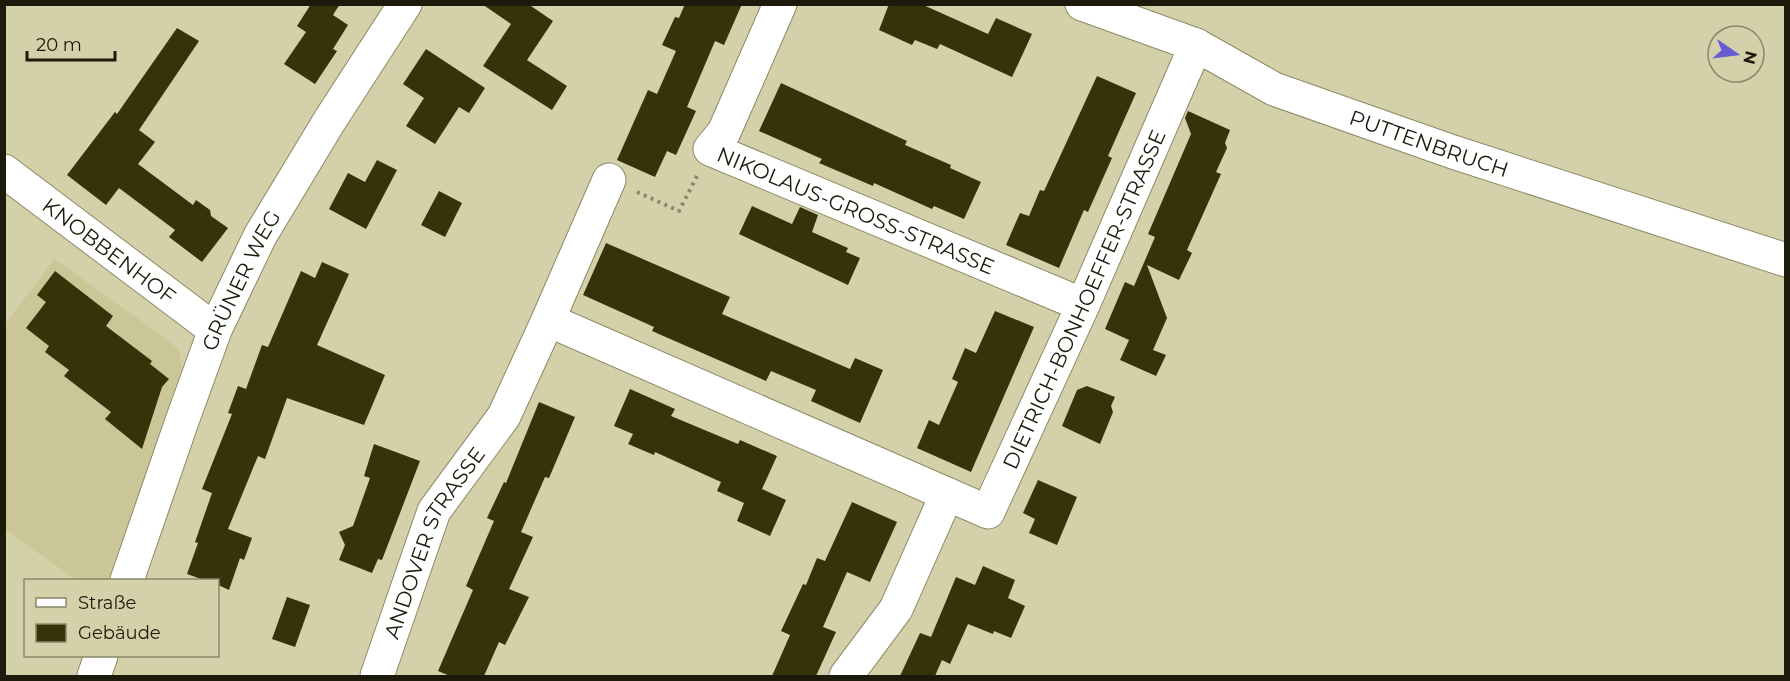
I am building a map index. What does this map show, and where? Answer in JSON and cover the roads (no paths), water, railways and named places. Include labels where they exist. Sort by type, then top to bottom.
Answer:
[{"type":"street","name":"GRÜNER WEG","points":[[127,579],[215,330],[260,236],[330,120],[405,4]]},
{"type":"street","name":"NIKOLAUS-GROSS-STRASSE","points":[[780,4],[724,132],[710,149],[1083,305]]},
{"type":"street","name":"PUTTENBRUCH","points":[[1082,4],[1196,45],[1274,89],[1453,152],[1785,260]]},
{"type":"street","name":"DIETRICH-BONHOEFFER-STRASSE","points":[[548,320],[988,512],[1083,305],[1196,45]]},
{"type":"street","name":"KNOBBENHOF","points":[[4,171],[215,330]]},
{"type":"street","points":[[548,320],[609,180]]},
{"type":"street","name":"ANDOVER STRASSE","points":[[377,676],[434,511],[504,416],[548,320]]},
{"type":"street","points":[[846,676],[896,609],[947,494]]},
{"type":"street","points":[[94,676],[101,657]]}]
